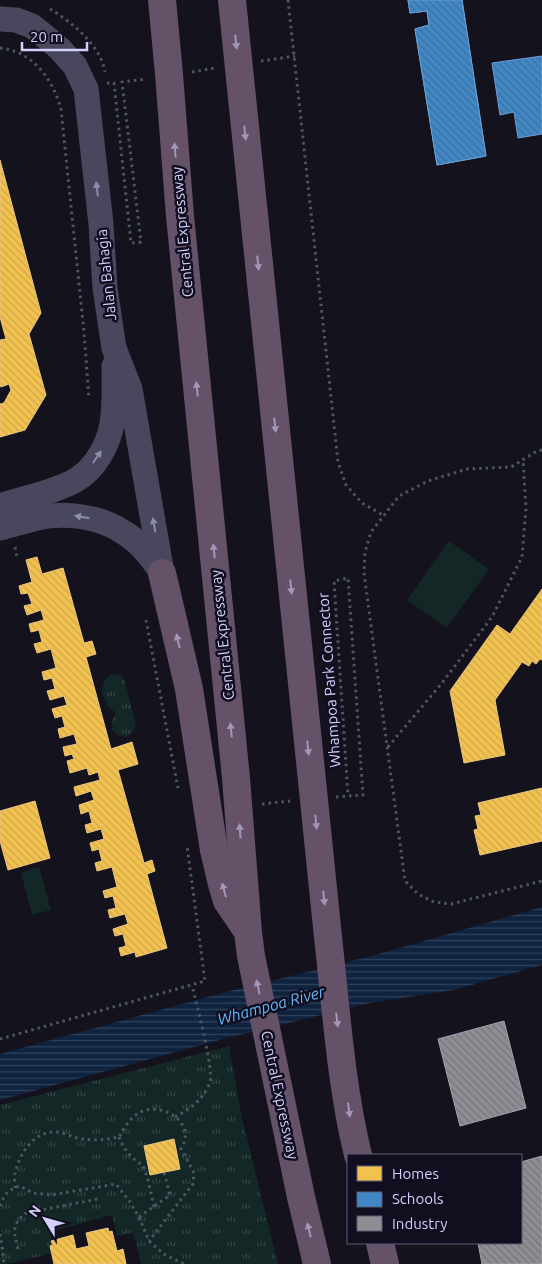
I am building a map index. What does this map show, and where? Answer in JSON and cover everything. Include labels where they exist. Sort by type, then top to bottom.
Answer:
[{"type":"highway","name":"Central Expressway","points":[[162,0],[180,216],[235,769],[249,944],[301,1197],[317,1264]]},
{"type":"highway","points":[[232,0],[328,937],[342,1064],[352,1131],[358,1154]]},
{"type":"highway","points":[[162,572],[189,688],[214,850],[227,901],[249,944]]},
{"type":"highway","points":[[380,1244],[385,1264]]},
{"type":"street","name":"Jalan Bahagia","points":[[0,18],[16,20],[32,26],[47,38],[75,66],[86,89],[101,224],[105,288],[114,348],[130,389],[162,572]]},
{"type":"street","points":[[0,506],[60,487],[77,479],[100,456],[112,423],[114,348]]},
{"type":"street","points":[[0,528],[38,518],[64,515],[82,516],[103,522],[123,531],[150,556],[162,572]]},
{"type":"path","points":[[288,0],[338,462],[346,485],[362,503],[384,516]]},
{"type":"path","points":[[0,48],[28,57],[43,71],[58,97],[61,109],[82,312],[89,401]]},
{"type":"path","points":[[542,450],[537,451],[511,467],[467,469],[428,481],[399,496],[371,532],[364,552],[364,573],[405,881],[418,894],[434,902],[451,904],[542,881]]},
{"type":"path","points":[[388,747],[442,683],[492,617],[522,557],[526,509],[523,459]]},
{"type":"path","name":"Whampoa Park Connector","points":[[348,578],[363,795],[348,796],[334,581],[348,578]]},
{"type":"path","points":[[329,798],[348,796]]},
{"type":"path","points":[[262,804],[291,801]]},
{"type":"path","points":[[0,1039],[205,982],[186,841]]},
{"type":"path","points":[[176,1117],[191,1109],[202,1097],[211,1080],[209,1062],[192,985]]},
{"type":"path","points":[[149,1241],[193,1184],[194,1173],[181,1149],[186,1136],[183,1126],[176,1117],[160,1109],[145,1110],[131,1119],[124,1127],[120,1137],[121,1144],[142,1165],[150,1187],[154,1207]]},
{"type":"path","points":[[15,1188],[14,1174],[21,1156],[31,1141],[42,1134],[56,1132],[81,1139],[98,1141],[120,1137]]},
{"type":"path","points":[[139,1217],[170,1195],[164,1172]]},
{"type":"path","points":[[0,1206],[4,1196],[10,1189],[20,1186],[33,1193],[51,1195],[116,1184],[139,1217],[149,1241],[165,1254],[184,1264]]},
{"type":"path","points":[[18,1249],[14,1233],[15,1227],[17,1221],[26,1213],[98,1199]]},
{"type":"path","points":[[0,1234],[4,1264]]},
{"type":"green space","points":[[449,541],[489,569],[447,628],[407,600]]},
{"type":"green space","points":[[119,674],[125,681],[136,726],[133,732],[126,737],[118,735],[112,730],[112,721],[116,713],[107,706],[102,691],[104,681],[110,675]]},
{"type":"green space","points":[[39,867],[51,910],[32,915],[21,873]]},
{"type":"green space","points":[[229,1046],[242,1118],[278,1264],[141,1264],[133,1233],[117,1236],[112,1215],[50,1232],[54,1253],[0,1264],[0,1105]]},
{"type":"water","name":"Whampoa River","points":[[542,907],[542,965],[454,990],[370,1003],[223,1039],[0,1100],[0,1054],[222,993],[368,957]]},
{"type":"building: Homes","points":[[0,160],[41,313],[29,334],[46,395],[25,430],[0,437],[0,404],[4,403],[11,390],[9,384],[1,387],[0,385],[0,340],[6,339],[0,317]]},
{"type":"building: Homes","points":[[37,557],[42,574],[63,568],[84,643],[92,641],[96,654],[86,657],[111,749],[132,742],[138,764],[118,770],[144,863],[152,860],[155,871],[147,874],[167,948],[136,957],[135,952],[121,956],[119,948],[126,946],[123,934],[115,936],[113,929],[128,924],[125,914],[110,918],[108,910],[116,908],[113,896],[105,898],[103,891],[117,887],[112,867],[97,871],[95,863],[102,861],[99,849],[92,851],[90,843],[104,839],[101,829],[87,833],[85,825],[92,823],[89,811],[81,814],[79,805],[94,800],[91,791],[76,796],[74,787],[100,780],[98,772],[89,775],[87,768],[70,773],[67,761],[74,759],[72,754],[65,756],[63,747],[77,744],[74,734],[60,738],[58,729],[65,727],[62,716],[55,718],[52,709],[67,705],[64,696],[50,700],[47,691],[55,689],[52,678],[44,680],[42,672],[56,668],[51,649],[37,653],[34,644],[42,642],[39,630],[31,632],[29,624],[44,620],[41,610],[27,615],[24,606],[32,604],[28,593],[21,594],[19,586],[32,582],[26,560]]},
{"type":"building: Homes","points":[[542,589],[542,660],[540,659],[536,664],[532,661],[529,666],[522,662],[495,700],[505,755],[464,763],[450,691],[497,625],[510,634]]},
{"type":"building: Homes","points":[[542,788],[542,841],[480,855],[474,830],[478,829],[475,816],[481,815],[478,803]]},
{"type":"building: Homes","points":[[35,801],[50,858],[8,870],[0,841],[0,811]]},
{"type":"building: Homes","points":[[174,1139],[180,1169],[150,1175],[144,1146]]},
{"type":"building: Homes","points":[[108,1228],[109,1232],[112,1231],[117,1251],[123,1249],[126,1264],[54,1264],[50,1246],[53,1245],[51,1241],[73,1235],[76,1249],[89,1246],[86,1233]]},
{"type":"building: Schools","points":[[408,0],[462,0],[486,156],[437,165],[415,29],[429,25],[427,11],[410,13]]},
{"type":"building: Schools","points":[[408,0],[462,0],[486,156],[437,165],[415,29],[429,25],[427,11],[410,13]]},
{"type":"building: Schools","points":[[542,56],[542,134],[518,138],[514,112],[500,115],[492,63]]},
{"type":"building: Industry","points":[[504,1021],[526,1108],[460,1126],[438,1039]]},
{"type":"building: Industry","points":[[542,1156],[542,1264],[482,1264],[478,1244],[522,1244],[522,1162]]}]
